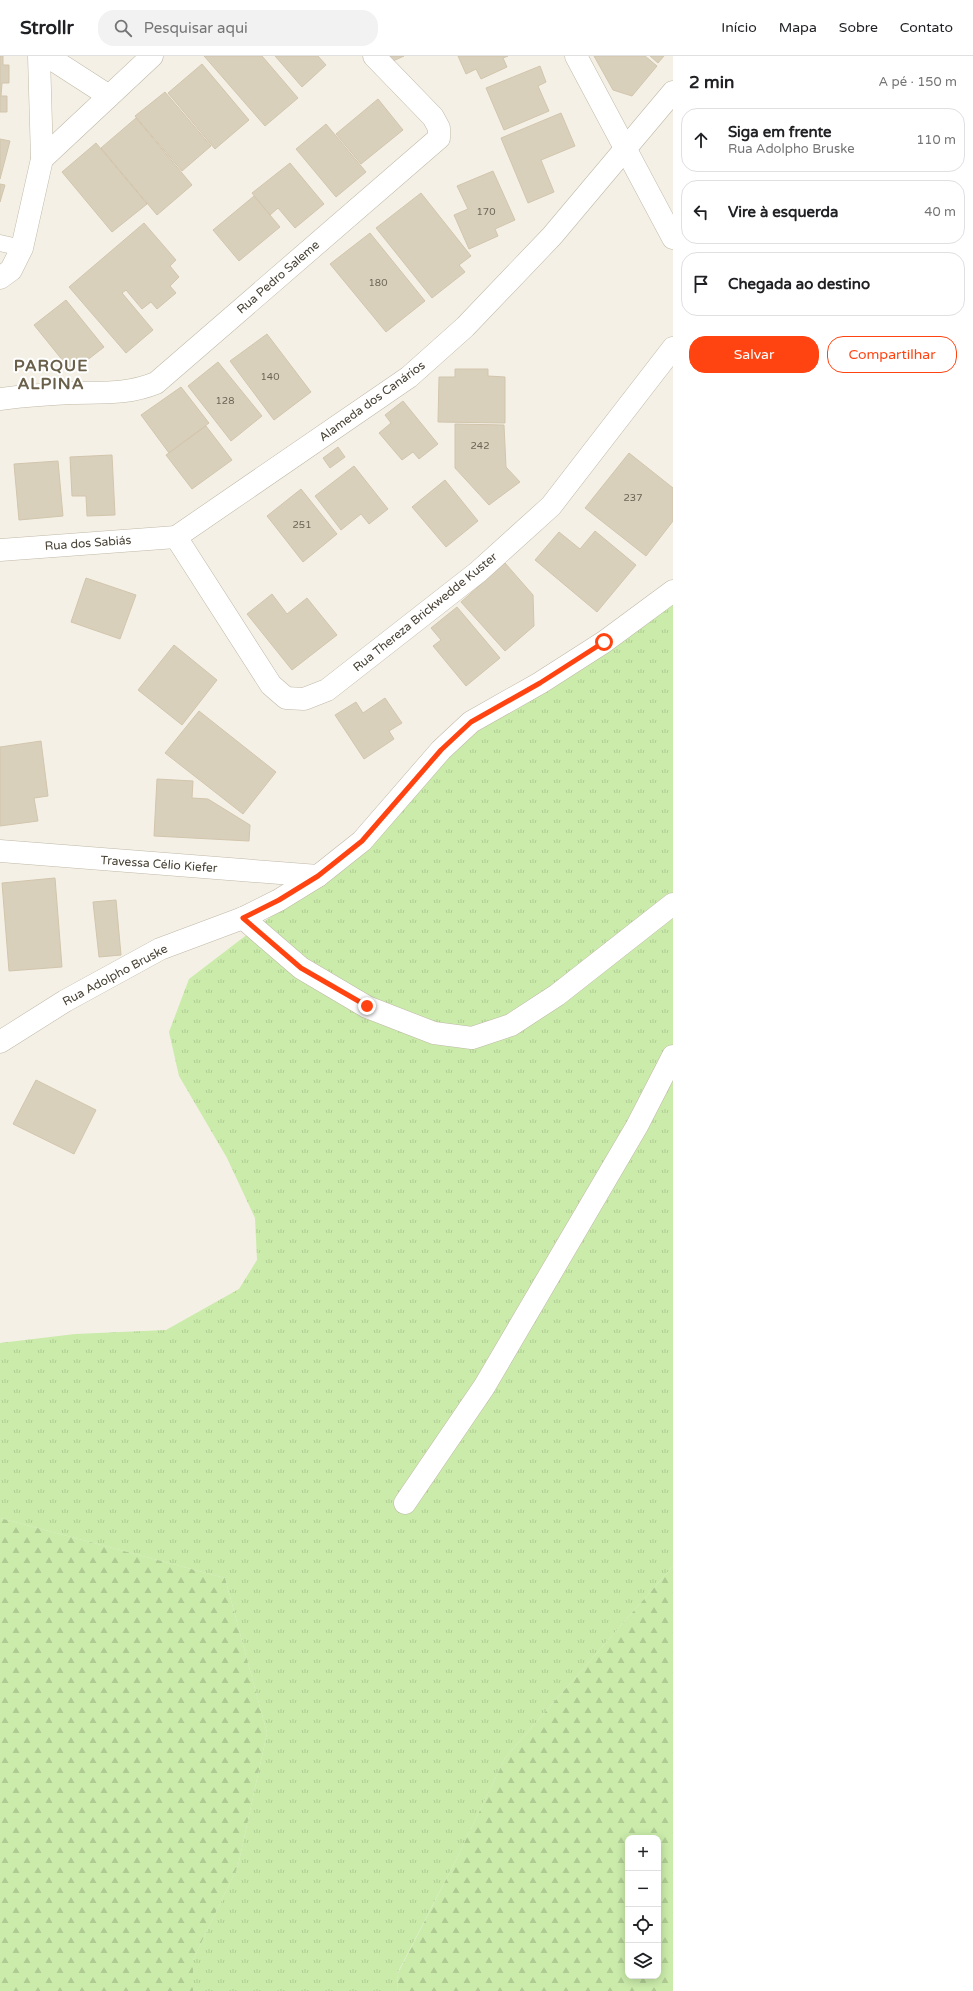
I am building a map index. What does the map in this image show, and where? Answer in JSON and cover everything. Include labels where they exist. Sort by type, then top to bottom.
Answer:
[{"type":"street","points":[[0,278],[11,270],[22,248],[42,160],[39,56]]},
{"type":"street","points":[[47,56],[109,96]]},
{"type":"street","points":[[42,160],[152,56]]},
{"type":"street","name":"Rua Pedro Saleme","points":[[0,399],[71,393],[112,393],[139,390],[156,384],[439,138],[439,128],[433,117],[374,56]]},
{"type":"street","points":[[576,56],[673,238]]},
{"type":"street","name":"Alameda dos Canários","points":[[176,537],[409,377],[465,327],[552,236],[673,92]]},
{"type":"street","name":"Rua Thereza Brickwedde Kuster","points":[[176,537],[271,685],[286,698],[304,699],[327,690],[478,572],[551,506],[673,348]]},
{"type":"street","name":"Rua dos Sabiás","points":[[0,550],[176,537]]},
{"type":"street","name":"Rua Adolpho Bruske","points":[[0,1042],[66,1001],[160,949],[243,918],[279,900],[318,876],[362,841],[441,750],[471,722],[540,683],[604,642],[673,591]]},
{"type":"street","name":"Travessa Célio Kiefer","points":[[0,851],[318,876]]},
{"type":"street","points":[[243,918],[301,968],[367,1006],[434,1033],[472,1038],[511,1025],[557,995],[673,904]]},
{"type":"street","points":[[405,1503],[484,1388],[637,1126],[673,1056]]},
{"type":"lane","points":[[0,243],[22,248]]},
{"type":"green space","points":[[673,592],[673,1566],[505,1758],[456,1860],[398,1972],[397,1991],[193,1991],[193,1960],[238,1866],[267,1733],[225,1578],[0,1518],[0,1343],[75,1334],[166,1330],[239,1289],[257,1260],[255,1218],[227,1158],[179,1076],[169,1032],[189,979],[341,863],[424,753],[473,718]]},
{"type":"green space","points":[[0,1518],[225,1578],[267,1733],[238,1866],[193,1960],[193,1991],[0,1991]]},
{"type":"green space","points":[[673,1566],[673,1991],[397,1991],[398,1973],[456,1860],[505,1758]]},
{"type":"building","points":[[0,56],[3,56],[3,65],[9,65],[9,83],[2,83],[1,96],[7,96],[7,112],[0,112]]},
{"type":"building","points":[[204,56],[262,56],[298,98],[265,126]]},
{"type":"building","points":[[275,56],[318,56],[326,65],[302,87]]},
{"type":"building","points":[[389,56],[404,56],[393,61]]},
{"type":"building","points":[[458,56],[508,56],[503,58],[507,67],[481,79],[476,69],[466,74]]},
{"type":"building","points":[[594,56],[645,56],[657,66],[632,96],[613,90]]},
{"type":"building","points":[[650,56],[664,56],[658,63]]},
{"type":"building","points":[[202,64],[249,120],[215,149],[168,93]]},
{"type":"building","points":[[540,66],[546,82],[538,86],[549,111],[504,130],[486,88]]},
{"type":"building","points":[[165,92],[211,146],[182,171],[135,116]]},
{"type":"building","points":[[378,99],[403,130],[361,164],[336,134]]},
{"type":"building","points":[[561,113],[575,146],[541,160],[554,192],[528,203],[501,138]]},
{"type":"building","points":[[136,118],[192,185],[157,215],[101,148]]},
{"type":"building","points":[[326,124],[366,172],[336,197],[296,149]]},
{"type":"building","points":[[0,139],[10,141],[0,179]]},
{"type":"building","points":[[96,143],[147,204],[112,232],[62,172]]},
{"type":"building","points":[[290,163],[324,204],[295,228],[278,208],[270,215],[252,193]]},
{"type":"building","points":[[493,171],[515,220],[495,229],[498,236],[469,249],[454,215],[468,209],[457,186]]},
{"type":"building","points":[[0,184],[5,185],[0,202]]},
{"type":"building","points":[[421,193],[471,256],[459,265],[465,272],[432,298],[376,228]]},
{"type":"building","points":[[254,196],[280,227],[239,261],[213,230]]},
{"type":"building","points":[[144,223],[176,260],[170,266],[179,277],[170,286],[176,293],[157,309],[151,302],[142,309],[126,290],[122,293],[153,330],[126,353],[69,287]]},
{"type":"building","points":[[370,233],[425,301],[386,332],[330,264]]},
{"type":"building","points":[[66,300],[104,347],[72,372],[34,325]]},
{"type":"building","points":[[267,334],[311,392],[274,420],[230,361]]},
{"type":"building","points":[[218,362],[262,416],[231,441],[188,386]]},
{"type":"building","points":[[455,369],[488,369],[488,376],[505,377],[505,423],[438,422],[439,377],[455,377]]},
{"type":"building","points":[[181,387],[209,423],[169,453],[141,415]]},
{"type":"building","points":[[403,401],[438,444],[419,459],[413,452],[402,460],[379,433],[391,423],[385,415]]},
{"type":"building","points":[[455,424],[504,425],[506,467],[520,482],[489,505],[455,468]]},
{"type":"building","points":[[206,426],[232,460],[192,489],[166,455]]},
{"type":"building","points":[[338,447],[345,457],[330,468],[323,458]]},
{"type":"building","points":[[629,453],[673,488],[673,521],[646,556],[585,508]]},
{"type":"building","points":[[112,455],[115,515],[87,516],[86,496],[72,496],[70,457]]},
{"type":"building","points":[[58,461],[63,516],[19,520],[14,464]]},
{"type":"building","points":[[354,466],[388,509],[369,524],[361,514],[341,530],[315,496]]},
{"type":"building","points":[[445,480],[478,521],[446,547],[412,507]]},
{"type":"building","points":[[301,489],[337,534],[303,562],[267,516]]},
{"type":"building","points":[[595,531],[636,565],[597,612],[535,560],[559,532],[580,549]]},
{"type":"building","points":[[505,563],[533,595],[534,626],[505,651],[461,602]]},
{"type":"building","points":[[86,578],[136,595],[120,639],[71,622]]},
{"type":"building","points":[[272,594],[287,614],[307,598],[337,635],[292,670],[247,614]]},
{"type":"building","points":[[457,607],[500,658],[466,686],[433,646],[441,640],[431,628]]},
{"type":"building","points":[[174,645],[217,680],[182,725],[138,690]]},
{"type":"building","points":[[385,698],[402,723],[389,731],[394,739],[364,759],[335,715],[356,702],[363,713]]},
{"type":"building","points":[[199,711],[276,772],[243,814],[165,753]]},
{"type":"building","points":[[41,741],[48,796],[34,798],[38,821],[0,826],[0,747]]},
{"type":"building","points":[[157,779],[193,781],[192,798],[208,799],[250,825],[249,841],[154,836]]},
{"type":"building","points":[[55,878],[62,967],[9,971],[2,883]]},
{"type":"building","points":[[116,900],[121,955],[99,957],[93,902]]},
{"type":"building","points":[[36,1080],[96,1110],[74,1154],[13,1124]]},
{"type":"district","name":"PARQUE ALPINA","points":[[51,375]]},
{"type":"route","points":[[367,1006],[301,968],[243,918],[279,900],[318,876],[362,841],[441,750],[471,722],[540,683],[604,642]]}]
